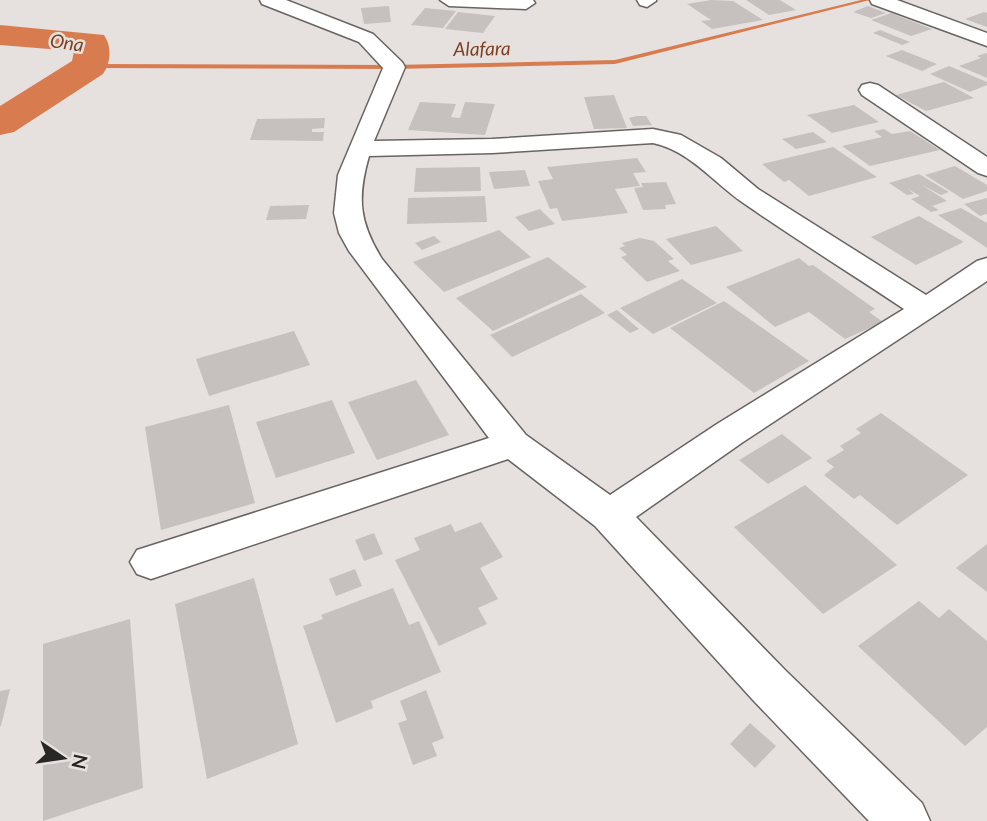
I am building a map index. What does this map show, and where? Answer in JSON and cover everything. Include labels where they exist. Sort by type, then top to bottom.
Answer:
[{"type":"street","points":[[270,0],[366,38],[394,67],[387,91],[359,149],[351,177],[348,213],[356,240],[370,263],[513,444],[609,515],[769,685],[904,821]]},
{"type":"street","points":[[449,0],[526,3]]},
{"type":"street","points":[[879,0],[987,40]]},
{"type":"street","points":[[293,7],[329,2]]},
{"type":"street","points":[[870,90],[987,168]]},
{"type":"street","points":[[359,149],[492,146],[610,137],[653,136],[672,139],[712,163],[749,195],[926,309]]},
{"type":"street","points":[[609,515],[730,433],[926,309],[987,267]]},
{"type":"street","points":[[151,562],[513,444]]},
{"type":"building","points":[[711,0],[733,1],[763,20],[712,29],[701,21],[711,20],[687,4]]},
{"type":"building","points":[[746,0],[780,0],[796,10],[769,15]]},
{"type":"building","points":[[389,6],[391,22],[364,24],[361,8]]},
{"type":"building","points":[[868,6],[886,13],[871,18],[853,12]]},
{"type":"building","points":[[425,8],[456,11],[443,28],[411,25]]},
{"type":"building","points":[[458,12],[495,16],[483,33],[445,29]]},
{"type":"building","points":[[891,13],[932,29],[911,36],[871,20]]},
{"type":"building","points":[[987,13],[987,27],[965,19]]},
{"type":"building","points":[[880,30],[910,42],[902,45],[873,33]]},
{"type":"building","points":[[902,50],[937,64],[922,71],[886,56]]},
{"type":"building","points":[[987,53],[987,78],[959,66],[981,58],[977,56]]},
{"type":"building","points":[[949,66],[987,82],[987,85],[970,92],[930,74]]},
{"type":"building","points":[[944,82],[974,98],[926,111],[896,95]]},
{"type":"building","points":[[614,95],[627,128],[594,129],[584,97]]},
{"type":"building","points":[[420,102],[456,104],[451,117],[460,118],[465,102],[495,104],[485,135],[408,130]]},
{"type":"building","points":[[854,105],[879,122],[832,133],[807,115]]},
{"type":"building","points":[[646,116],[652,125],[633,126],[629,118]]},
{"type":"building","points":[[325,118],[324,128],[312,129],[312,132],[324,132],[323,141],[250,140],[257,119]]},
{"type":"building","points":[[884,129],[892,134],[910,131],[940,150],[870,166],[842,146],[882,137],[874,131]]},
{"type":"building","points":[[813,132],[827,142],[796,149],[782,139]]},
{"type":"building","points":[[833,147],[877,177],[809,196],[789,180],[784,182],[762,164]]},
{"type":"building","points":[[637,158],[646,172],[633,173],[640,186],[615,189],[628,213],[562,221],[557,208],[550,209],[538,181],[553,179],[547,167]]},
{"type":"building","points":[[955,166],[987,185],[987,191],[963,199],[925,175]]},
{"type":"building","points":[[480,167],[481,191],[414,192],[416,168]]},
{"type":"building","points":[[525,170],[530,186],[494,189],[489,172]]},
{"type":"building","points":[[919,174],[949,192],[941,195],[922,185],[947,201],[932,206],[939,210],[931,212],[911,199],[920,196],[908,189],[914,194],[907,195],[889,183]]},
{"type":"building","points":[[666,182],[676,204],[665,205],[666,209],[643,210],[634,188],[643,187],[641,183]]},
{"type":"building","points":[[485,196],[487,222],[407,224],[408,198]]},
{"type":"building","points":[[987,198],[987,214],[980,216],[964,204]]},
{"type":"building","points":[[309,205],[306,219],[266,220],[270,206]]},
{"type":"building","points":[[961,208],[987,223],[987,248],[938,215]]},
{"type":"building","points":[[540,209],[555,224],[529,231],[515,217]]},
{"type":"building","points":[[919,216],[964,242],[916,265],[871,237]]},
{"type":"building","points":[[716,226],[743,251],[691,265],[666,239]]},
{"type":"building","points":[[499,230],[531,257],[444,292],[413,262]]},
{"type":"building","points":[[434,236],[441,242],[422,250],[415,243]]},
{"type":"building","points":[[640,238],[654,241],[674,259],[668,261],[680,271],[647,282],[621,257],[627,255],[619,248],[625,246],[622,243]]},
{"type":"building","points":[[548,257],[587,287],[493,331],[456,298]]},
{"type":"building","points":[[799,258],[875,309],[869,312],[883,322],[845,339],[809,312],[775,327],[726,287]]},
{"type":"building","points":[[682,279],[717,303],[653,334],[620,308]]},
{"type":"building","points":[[581,294],[605,313],[512,357],[490,335]]},
{"type":"building","points":[[724,301],[809,361],[754,393],[670,328]]},
{"type":"building","points":[[617,310],[639,329],[630,333],[607,315]]},
{"type":"building","points":[[294,331],[310,365],[209,396],[196,359]]},
{"type":"building","points":[[416,380],[449,435],[377,460],[348,402]]},
{"type":"building","points":[[332,400],[355,453],[276,478],[256,422]]},
{"type":"building","points":[[229,405],[255,503],[161,530],[145,427]]},
{"type":"building","points":[[881,413],[968,475],[897,525],[860,495],[854,499],[824,475],[834,467],[826,461],[844,450],[840,446],[861,433],[856,429]]},
{"type":"building","points":[[782,434],[812,458],[768,484],[739,460]]},
{"type":"building","points":[[805,485],[897,565],[823,614],[734,527]]},
{"type":"building","points":[[481,522],[503,557],[480,568],[498,599],[478,608],[487,624],[439,646],[395,560],[420,550],[414,538],[451,524],[455,532]]},
{"type":"building","points":[[374,533],[383,554],[364,561],[355,540]]},
{"type":"building","points":[[987,544],[987,592],[956,568]]},
{"type":"building","points":[[355,569],[362,586],[336,596],[329,579]]},
{"type":"building","points":[[254,578],[298,744],[207,779],[175,604]]},
{"type":"building","points":[[393,588],[409,625],[419,621],[441,672],[371,701],[373,708],[336,723],[303,626],[323,619],[321,615]]},
{"type":"building","points":[[919,601],[939,618],[949,609],[987,641],[987,727],[965,746],[858,646]]},
{"type":"building","points":[[130,619],[143,788],[43,821],[43,644]]},
{"type":"building","points":[[10,689],[1,726],[0,726],[0,691]]},
{"type":"building","points":[[426,690],[444,738],[432,743],[437,756],[413,765],[398,723],[407,720],[400,701]]},
{"type":"building","points":[[750,723],[776,746],[755,768],[730,744]]},
{"type":"waterway","name":"Alafara","points":[[90,66],[394,67],[615,62],[867,0]]},
{"type":"waterway","name":"Ona","points":[[0,35],[92,42],[90,66],[0,123]]}]
